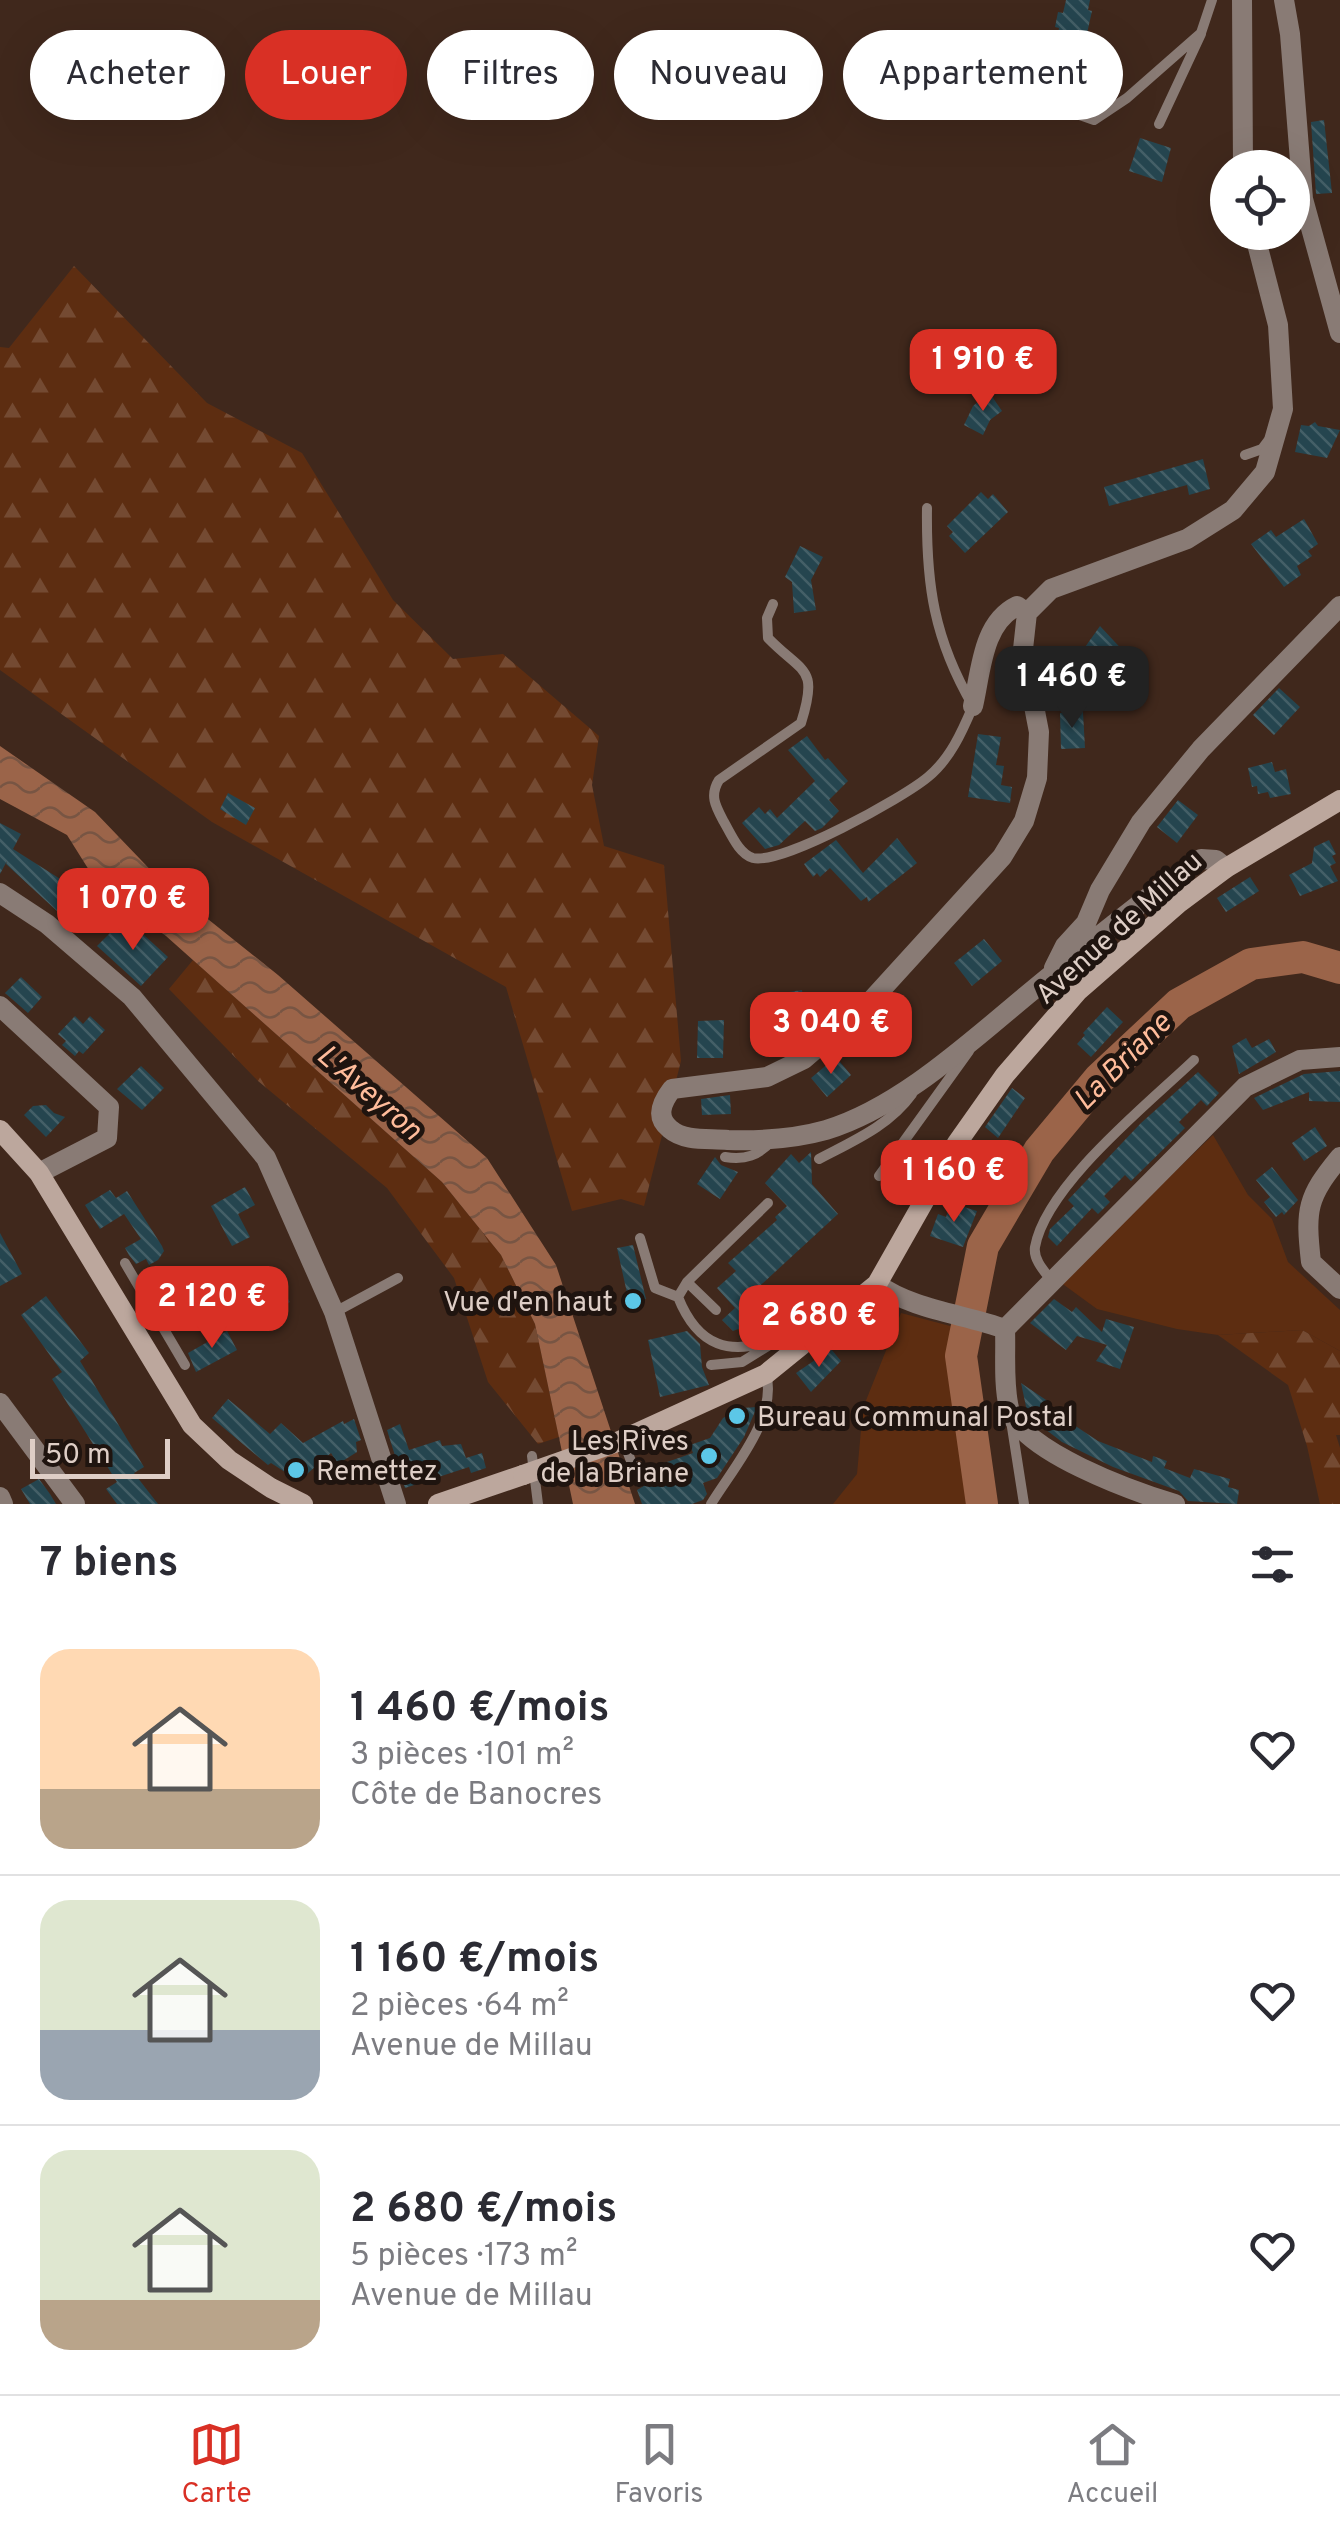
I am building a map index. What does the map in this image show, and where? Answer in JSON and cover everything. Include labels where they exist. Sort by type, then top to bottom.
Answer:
[{"type":"main road","name":"Avenue de Millau","points":[[527,1465],[633,1433],[766,1374],[834,1322],[878,1284],[956,1144],[1004,1075],[1078,991],[1179,903],[1226,868],[1340,800]]},
{"type":"main road","points":[[0,1130],[39,1173],[192,1424],[230,1460],[303,1504]]},
{"type":"main road","points":[[439,1504],[527,1465]]},
{"type":"street","points":[[1242,0],[1243,150]]},
{"type":"street","points":[[1284,0],[1302,199],[1340,333]]},
{"type":"street","points":[[1226,868],[1216,860],[1201,859],[916,1082],[884,1103],[828,1129],[772,1139],[682,1137],[666,1126],[661,1116],[662,1102],[672,1090],[767,1077],[804,1059],[869,1003],[1002,857],[1024,821],[1037,778],[1039,732],[1023,649],[1027,613],[1051,589],[1188,539],[1233,510],[1265,472],[1284,410],[1278,325],[1259,250]]},
{"type":"street","points":[[973,706],[991,630],[1004,613],[1017,606],[1027,613]]},
{"type":"street","points":[[1051,975],[1065,946],[1086,923],[1100,890],[1141,822],[1201,749],[1340,606]]},
{"type":"street","points":[[0,893],[48,924],[132,997],[268,1160],[334,1312],[396,1504]]},
{"type":"street","points":[[0,1006],[108,1108],[107,1138],[39,1173]]},
{"type":"street","points":[[1000,1327],[1052,1281],[1245,1087],[1300,1060],[1340,1057]]},
{"type":"street","points":[[1340,1156],[1314,1189],[1307,1227],[1311,1262],[1340,1289]]},
{"type":"street","points":[[878,1284],[891,1294],[1000,1327]]},
{"type":"street","points":[[1000,1327],[1009,1410],[1023,1430],[1073,1463],[1123,1488],[1175,1504]]},
{"type":"street","points":[[0,1403],[74,1504]]},
{"type":"lane","points":[[1160,124],[1212,0]]},
{"type":"lane","points":[[1123,101],[1201,33]]},
{"type":"lane","points":[[1245,455],[1262,449],[1279,430]]},
{"type":"lane","points":[[773,604],[767,618],[768,638],[802,666],[810,679],[801,722],[719,780],[713,789],[713,800],[721,816],[749,856],[779,856],[884,806],[928,777],[952,750],[973,706],[955,675],[935,623],[926,568],[927,508]]},
{"type":"lane","points":[[879,1176],[974,1040]]},
{"type":"lane","points":[[1052,1281],[1036,1258],[1036,1247],[1071,1178],[1194,1060]]},
{"type":"lane","points":[[819,1159],[874,1130],[913,1094],[916,1082]]},
{"type":"lane","points":[[725,1157],[743,1160],[764,1150],[772,1139]]},
{"type":"lane","points":[[678,1297],[687,1282],[768,1204]]},
{"type":"lane","points":[[640,1238],[655,1288],[678,1297],[706,1340],[726,1348],[746,1348],[780,1337]]},
{"type":"lane","points":[[126,1264],[160,1313],[185,1365]]},
{"type":"lane","points":[[334,1312],[398,1278]]},
{"type":"lane","points":[[687,1282],[716,1310]]},
{"type":"lane","points":[[130,1325],[160,1313]]},
{"type":"lane","points":[[711,1366],[742,1362],[766,1350],[800,1322],[834,1322]]},
{"type":"lane","points":[[711,1504],[767,1412],[770,1387],[766,1374]]},
{"type":"lane","points":[[1009,1410],[1024,1504]]},
{"type":"lane","points":[[633,1433],[639,1482]]},
{"type":"lane","points":[[527,1465],[538,1504]]},
{"type":"green space","points":[[74,266],[207,403],[302,453],[393,600],[453,659],[503,654],[599,736],[592,785],[604,846],[664,865],[681,1061],[644,1206],[621,1199],[572,1211],[506,987],[212,822],[0,670],[0,347],[9,348]]},
{"type":"green space","points":[[193,960],[442,1182],[501,1255],[535,1324],[559,1437],[538,1444],[488,1382],[454,1278],[387,1188],[258,1081],[169,989]]},
{"type":"green space","points":[[1213,1135],[1248,1195],[1272,1219],[1288,1262],[1340,1310],[1340,1351],[1302,1330],[1218,1335],[1177,1329],[1097,1309],[1060,1282]]},
{"type":"green space","points":[[901,1313],[954,1327],[977,1504],[833,1504],[857,1474],[863,1408]]},
{"type":"green space","points":[[1302,1330],[1340,1351],[1340,1435],[1336,1435],[1340,1448],[1340,1504],[1320,1504],[1288,1385],[1218,1335]]},
{"type":"water","name":"L'Aveyron","points":[[0,746],[95,812],[164,884],[278,975],[487,1158],[556,1265],[635,1504],[573,1504],[535,1324],[501,1255],[442,1182],[166,936],[99,886],[67,835],[0,799]]},
{"type":"building","points":[[1066,0],[1090,0],[1088,30],[1059,30],[1055,27],[1058,12],[1063,13]]},
{"type":"building","points":[[1324,120],[1332,193],[1316,194],[1311,122]]},
{"type":"building","points":[[1140,138],[1171,148],[1162,182],[1129,171]]},
{"type":"building","points":[[989,392],[1002,411],[990,420],[983,435],[964,425],[973,406]]},
{"type":"building","points":[[1315,422],[1340,430],[1327,458],[1295,452],[1301,425]]},
{"type":"building","points":[[1203,459],[1210,489],[1189,495],[1187,485],[1109,506],[1104,487]]},
{"type":"building","points":[[981,492],[988,499],[993,494],[1008,512],[965,553],[949,536],[953,532],[947,526]]},
{"type":"building","points":[[1304,519],[1318,544],[1308,551],[1312,556],[1297,566],[1301,575],[1284,587],[1251,544],[1271,530],[1276,537]]},
{"type":"building","points":[[800,546],[823,557],[811,580],[816,610],[794,613],[792,582],[785,577]]},
{"type":"building","points":[[1100,626],[1128,656],[1119,669],[1143,674],[1123,699],[1111,674],[1099,692],[1078,677],[1088,664],[1078,657]]},
{"type":"building","points":[[1279,688],[1300,707],[1274,735],[1253,715]]},
{"type":"building","points":[[1083,712],[1085,748],[1061,749],[1060,713]]},
{"type":"building","points":[[978,734],[1001,737],[996,765],[1004,766],[1001,785],[1012,787],[1010,803],[968,797]]},
{"type":"building","points":[[807,736],[848,781],[829,800],[839,811],[822,828],[815,831],[805,821],[779,845],[765,849],[742,823],[759,807],[765,814],[770,809],[777,818],[815,781],[788,750]]},
{"type":"building","points":[[1272,762],[1275,772],[1286,769],[1291,794],[1270,798],[1268,792],[1258,794],[1257,786],[1252,787],[1248,768]]},
{"type":"building","points":[[228,793],[255,808],[246,825],[220,809]]},
{"type":"building","points":[[1178,800],[1198,815],[1177,843],[1157,827]]},
{"type":"building","points":[[0,823],[21,834],[13,849],[87,896],[70,923],[7,861],[0,874]]},
{"type":"building","points":[[897,838],[917,863],[868,902],[867,897],[861,901],[830,868],[820,877],[817,873],[813,877],[804,864],[836,840],[863,873]]},
{"type":"building","points":[[1329,840],[1336,854],[1332,856],[1336,863],[1330,866],[1338,881],[1300,896],[1289,875],[1312,863],[1314,847]]},
{"type":"building","points":[[1250,877],[1259,891],[1226,912],[1217,898]]},
{"type":"building","points":[[133,925],[168,957],[141,986],[97,946],[115,928],[123,934]]},
{"type":"building","points":[[984,939],[1002,961],[972,986],[954,963]]},
{"type":"building","points":[[21,977],[42,997],[28,1013],[5,993]]},
{"type":"building","points":[[802,990],[805,1016],[773,1020],[770,995]]},
{"type":"building","points":[[1107,1007],[1123,1022],[1091,1057],[1077,1044]]},
{"type":"building","points":[[75,1016],[83,1024],[90,1016],[105,1030],[83,1054],[79,1051],[75,1056],[62,1045],[66,1041],[58,1034]]},
{"type":"building","points":[[724,1020],[723,1058],[697,1058],[698,1021]]},
{"type":"building","points":[[1246,1038],[1252,1048],[1269,1039],[1276,1052],[1239,1074],[1232,1046]]},
{"type":"building","points":[[836,1057],[851,1075],[827,1097],[811,1078]]},
{"type":"building","points":[[141,1066],[164,1088],[142,1110],[117,1089]]},
{"type":"building","points":[[1340,1071],[1340,1102],[1309,1101],[1309,1092],[1263,1110],[1254,1098],[1304,1074]]},
{"type":"building","points":[[1198,1072],[1219,1093],[1207,1106],[1201,1100],[1179,1122],[1185,1128],[1131,1181],[1125,1175],[1104,1196],[1110,1202],[1098,1214],[1092,1208],[1057,1246],[1048,1237],[1050,1229],[1074,1206],[1068,1200],[1141,1123]]},
{"type":"building","points":[[1012,1088],[1025,1098],[998,1138],[985,1127]]},
{"type":"building","points":[[730,1095],[731,1114],[702,1115],[701,1099]]},
{"type":"building","points":[[46,1105],[65,1117],[46,1137],[24,1115],[33,1106]]},
{"type":"building","points":[[1315,1127],[1327,1146],[1304,1161],[1292,1143]]},
{"type":"building","points":[[811,1152],[812,1184],[838,1214],[750,1295],[767,1318],[733,1331],[722,1320],[735,1308],[717,1288],[736,1271],[728,1263],[777,1220],[775,1217],[787,1206],[765,1183],[791,1154],[799,1163]]},
{"type":"building","points":[[715,1157],[721,1165],[738,1172],[720,1199],[697,1184]]},
{"type":"building","points":[[1272,1167],[1298,1200],[1284,1215],[1282,1212],[1276,1217],[1264,1202],[1270,1197],[1256,1180]]},
{"type":"building","points":[[245,1187],[255,1205],[238,1214],[250,1237],[232,1246],[211,1206]]},
{"type":"building","points":[[110,1190],[116,1198],[127,1191],[162,1246],[164,1251],[158,1260],[149,1265],[146,1259],[136,1264],[129,1255],[125,1248],[141,1239],[124,1214],[100,1229],[85,1205]]},
{"type":"building","points":[[951,1203],[977,1211],[963,1247],[930,1236],[938,1214],[946,1217]]},
{"type":"building","points":[[0,1233],[22,1274],[0,1286]]},
{"type":"building","points":[[633,1245],[646,1299],[629,1302],[617,1248]]},
{"type":"building","points":[[268,1267],[290,1302],[266,1315],[247,1278]]},
{"type":"building","points":[[196,1273],[209,1300],[188,1310],[174,1284]]},
{"type":"building","points":[[46,1296],[89,1353],[80,1361],[144,1467],[134,1473],[158,1504],[117,1504],[106,1489],[117,1482],[52,1379],[62,1372],[21,1315]]},
{"type":"building","points":[[1054,1299],[1072,1312],[1076,1307],[1102,1332],[1106,1319],[1134,1327],[1120,1369],[1096,1361],[1107,1345],[1077,1336],[1066,1350],[1030,1323]]},
{"type":"building","points":[[227,1331],[237,1350],[196,1372],[188,1353]]},
{"type":"building","points":[[687,1331],[700,1344],[709,1385],[660,1397],[648,1340]]},
{"type":"building","points":[[831,1349],[841,1361],[811,1392],[796,1373]]},
{"type":"building","points":[[1021,1383],[1049,1402],[1044,1405],[1098,1441],[1152,1462],[1153,1456],[1167,1461],[1164,1468],[1190,1478],[1194,1469],[1230,1479],[1228,1487],[1239,1490],[1237,1504],[1188,1501],[1179,1491],[1113,1467],[1062,1442],[1028,1416]]},
{"type":"building","points":[[228,1399],[270,1434],[281,1423],[303,1443],[354,1419],[361,1440],[356,1442],[357,1452],[338,1464],[331,1453],[299,1481],[271,1463],[268,1465],[212,1418]]},
{"type":"building","name":"Les Rives de la Briane","points":[[757,1407],[744,1437],[717,1478],[703,1483],[707,1494],[703,1500],[692,1504],[642,1504],[637,1490],[647,1484],[644,1470],[693,1453],[690,1445],[710,1438],[723,1418],[742,1408]]},
{"type":"building","points":[[400,1424],[409,1450],[440,1440],[442,1446],[461,1444],[466,1458],[482,1453],[486,1468],[471,1473],[469,1467],[405,1488],[387,1430]]},
{"type":"building","points":[[39,1479],[56,1504],[30,1504],[21,1489]]},
{"type":"waterway","name":"La Briane","points":[[982,1504],[961,1356],[983,1246],[1039,1151],[1099,1079],[1179,1004],[1251,964],[1303,957],[1340,968]]},
{"type":"place","name":"Vue d'en haut","points":[[633,1301]]},
{"type":"place","name":"Bureau Communal Postal","points":[[737,1416]]},
{"type":"place","name":"Les Rives de la Briane","points":[[709,1456]]},
{"type":"place","name":"Remettez","points":[[296,1470]]}]
